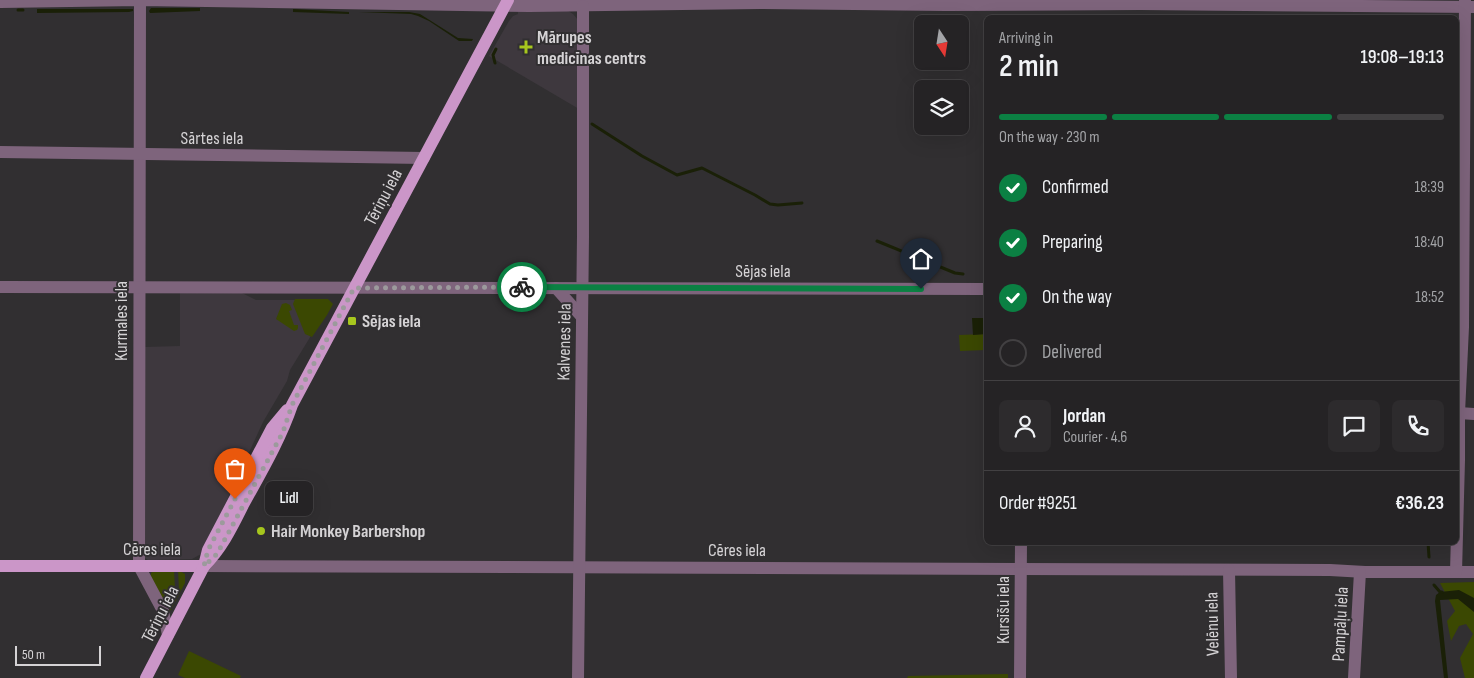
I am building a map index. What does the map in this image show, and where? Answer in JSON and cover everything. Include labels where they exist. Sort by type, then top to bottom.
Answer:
[{"type":"main road","name":"Tēriņu iela","points":[[146,678],[204,566],[208,550],[272,428],[292,405],[506,3]]},
{"type":"main road","name":"Cēres iela","points":[[0,566],[204,566]]},
{"type":"street","points":[[0,2],[140,0],[506,3],[583,6],[760,3],[1022,7],[1140,4],[1468,5],[1464,289],[1459,460]]},
{"type":"street","name":"Kurmales iela","points":[[140,0],[139,566],[163,611],[168,636]]},
{"type":"street","name":"Kalvenes iela","points":[[578,678],[583,6]]},
{"type":"street","name":"Sārtes iela","points":[[0,152],[424,158]]},
{"type":"street","name":"Sējas iela","points":[[0,287],[984,289]]},
{"type":"street","points":[[556,288],[582,316]]},
{"type":"street","points":[[1459,414],[1474,414]]},
{"type":"street","name":"Kursīšu iela","points":[[1020,678],[1021,545]]},
{"type":"street","points":[[1456,572],[1457,545]]},
{"type":"street","name":"Cēres iela","points":[[204,566],[1474,572]]},
{"type":"street","name":"Velēnu iela","points":[[1229,570],[1231,678]]},
{"type":"street","name":"Pampāļu iela","points":[[1354,678],[1360,572]]},
{"type":"shaded area","points":[[151,8],[200,8],[200,11],[150,13]]},
{"type":"shaded area","points":[[37,9],[133,9],[133,11],[37,13]]},
{"type":"shaded area","points":[[293,9],[349,12],[349,14],[293,12]]},
{"type":"shaded area","points":[[518,11],[568,11],[579,21],[579,109],[489,56],[509,21],[518,14]]},
{"type":"shaded area","points":[[359,12],[409,12],[420,14],[458,38],[473,39],[472,41],[459,41],[429,21],[411,14]]},
{"type":"shaded area","points":[[180,292],[240,292],[256,300],[328,300],[331,303],[290,370],[287,381],[263,422],[201,554],[192,559],[148,560],[143,557],[145,347],[180,346]]},
{"type":"shaded area","points":[[972,318],[984,318],[984,334],[973,335]]},
{"type":"shaded area","points":[[1459,590],[1474,598],[1474,612],[1458,599],[1440,600],[1448,678],[1444,678],[1435,601],[1436,595],[1440,592]]},
{"type":"green space","points":[[295,299],[328,299],[333,304],[312,337],[305,334],[293,304]]},
{"type":"green space","points":[[282,304],[290,305],[292,310],[289,311],[294,325],[298,325],[297,330],[294,331],[276,319]]},
{"type":"green space","points":[[984,334],[984,350],[960,351],[959,335]]},
{"type":"green space","points":[[174,570],[175,589],[166,606],[151,573],[154,571]]},
{"type":"green space","points":[[178,570],[185,574],[185,583],[169,611],[179,590]]},
{"type":"green space","points":[[1474,582],[1474,678],[1465,678],[1460,658],[1473,634],[1466,624],[1459,626],[1451,641],[1447,621],[1455,611],[1440,583]]},
{"type":"green space","points":[[189,651],[241,676],[240,678],[185,678],[178,675]]},
{"type":"green space","points":[[1008,674],[1008,678],[907,678],[908,676]]},
{"type":"waterway","points":[[18,10],[23,10]]},
{"type":"waterway","points":[[495,63],[493,55],[496,49]]},
{"type":"waterway","points":[[592,124],[642,156],[677,175],[702,168],[770,204],[802,203]]},
{"type":"waterway","points":[[877,241],[955,273],[963,274]]},
{"type":"waterway","points":[[1428,545],[1429,557]]},
{"type":"waterway","points":[[1434,585],[1442,592]]},
{"type":"way so far","points":[[235,499],[208,550],[204,566],[217,554],[283,432],[292,405],[354,288],[522,287]]},
{"type":"place","name":"Mārupes medicīnas centrs","points":[[526,47]]},
{"type":"place","name":"Sējas iela","points":[[352,321]]},
{"type":"place","name":"Lidl","points":[[235,499]]},
{"type":"place","name":"Hair Monkey Barbershop","points":[[261,531]]},
{"type":"route","points":[[522,287],[921,289]]}]
